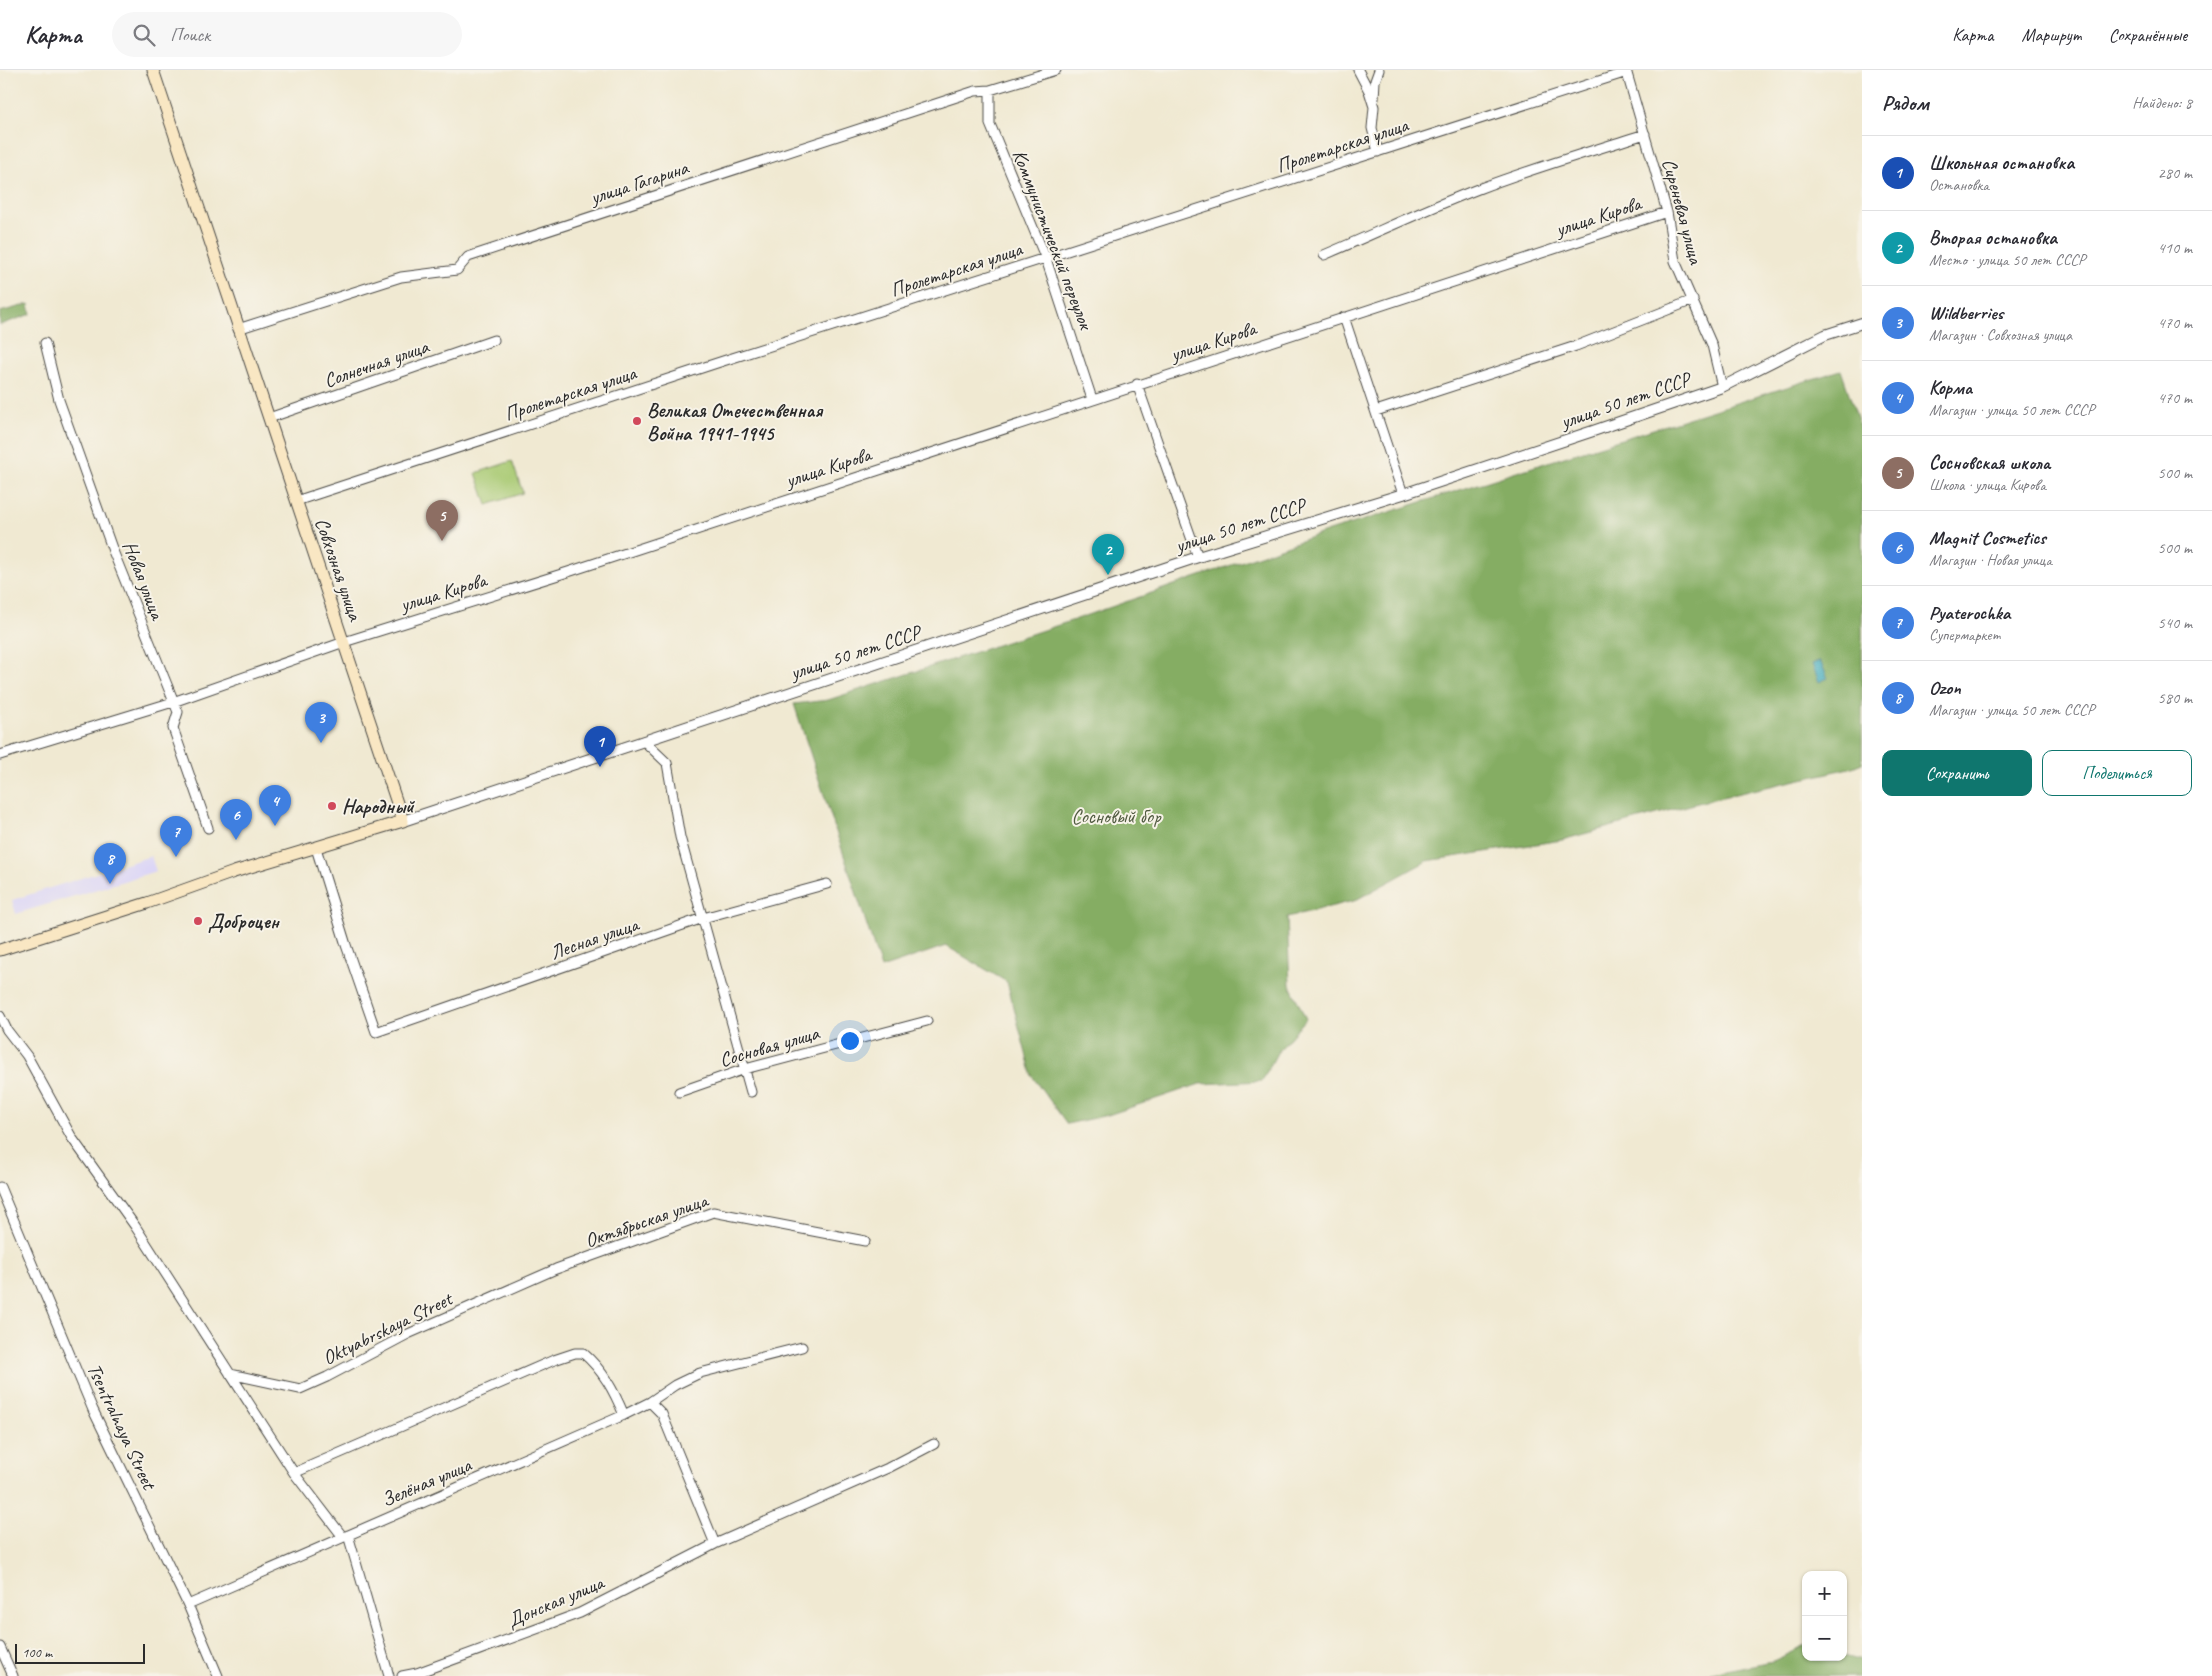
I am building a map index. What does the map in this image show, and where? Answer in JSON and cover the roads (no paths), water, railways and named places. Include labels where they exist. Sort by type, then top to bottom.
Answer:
[{"type":"main road","name":"Совхозная улица","points":[[153,70],[403,821]]},
{"type":"main road","name":"улица 50 лет СССР","points":[[0,950],[137,906],[234,872],[403,821]]},
{"type":"street","name":"улица Гагарина","points":[[238,329],[401,278],[457,270],[468,257],[975,91],[990,90],[1056,70]]},
{"type":"street","points":[[1358,70],[1369,91],[1374,107]]},
{"type":"street","points":[[1378,152],[1372,128],[1375,81],[1379,70]]},
{"type":"street","name":"Сиреневая улица","points":[[1627,71],[1667,212],[1675,261],[1712,345],[1722,387]]},
{"type":"street","name":"Пролетарская улица","points":[[296,501],[723,361],[1046,259],[1627,71]]},
{"type":"street","name":"Коммунистический переулок","points":[[990,90],[990,124],[1046,259],[1092,399]]},
{"type":"street","points":[[1324,255],[1394,226],[1407,217],[1480,188],[1645,134]]},
{"type":"street","name":"улица Кирова","points":[[0,755],[173,702],[344,642],[568,572],[1137,384],[1667,212]]},
{"type":"street","points":[[1376,411],[1576,346],[1693,300]]},
{"type":"street","points":[[1344,317],[1403,494]]},
{"type":"street","name":"улица 50 лет СССР","points":[[403,821],[1198,558],[1403,494],[1722,387],[1825,335],[1862,323]]},
{"type":"street","name":"Солнечная улица","points":[[269,418],[494,340]]},
{"type":"street","name":"Новая улица","points":[[45,343],[59,400],[113,551],[178,712],[174,728],[208,828]]},
{"type":"street","points":[[1137,384],[1198,558]]},
{"type":"street","points":[[644,741],[668,763],[680,837],[751,1092]]},
{"type":"street","name":"Лесная улица","points":[[316,848],[346,945],[376,1032],[703,918],[827,884]]},
{"type":"street","points":[[0,1016],[7,1030],[27,1056],[72,1138],[135,1226],[294,1473],[346,1536],[389,1676]]},
{"type":"street","name":"Сосновая улица","points":[[679,1092],[745,1069],[927,1020]]},
{"type":"street","name":"Tsentralnaya Street","points":[[0,1188],[93,1410],[188,1605],[218,1676]]},
{"type":"street","name":"Oktyabrskaya Street","points":[[230,1374],[300,1389],[408,1334],[556,1269],[713,1212],[866,1241]]},
{"type":"street","name":"Зелёная улица","points":[[188,1605],[624,1415],[700,1372],[802,1347]]},
{"type":"street","points":[[294,1473],[554,1360],[575,1353],[583,1353],[594,1362],[606,1378],[624,1415]]},
{"type":"street","points":[[650,1402],[662,1414],[715,1544]]},
{"type":"street","name":"Донская улица","points":[[402,1676],[418,1673],[580,1613],[715,1544],[888,1468],[934,1444]]},
{"type":"street","points":[[0,1647],[13,1676]]},
{"type":"water","points":[[1820,661],[1828,678],[1819,682],[1812,664]]},
{"type":"place","name":"Великая Отечественная Война 1941-1945","points":[[637,421]]},
{"type":"place","name":"Сосновская школа","points":[[442,541]]},
{"type":"place","name":"Вторая остановка","points":[[1108,575]]},
{"type":"place","name":"Wildberries","points":[[321,743]]},
{"type":"place","name":"Школьная остановка","points":[[600,767]]},
{"type":"place","name":"Народный","points":[[332,806]]},
{"type":"place","name":"Корма","points":[[275,826]]},
{"type":"place","name":"Magnit Cosmetics","points":[[236,840]]},
{"type":"place","name":"Pyaterochka","points":[[176,857]]},
{"type":"place","name":"Ozon","points":[[110,884]]},
{"type":"place","name":"Доброцен","points":[[198,921]]},
{"type":"park label","name":"Сосновый бор","points":[[1116,816]]}]
